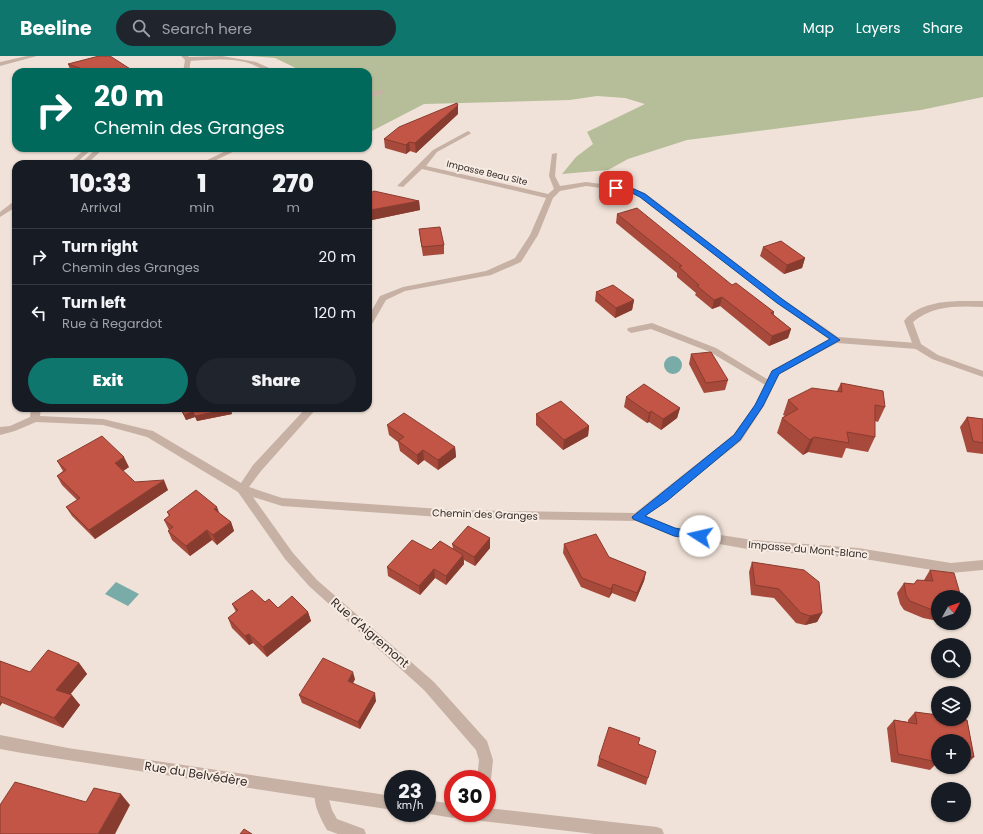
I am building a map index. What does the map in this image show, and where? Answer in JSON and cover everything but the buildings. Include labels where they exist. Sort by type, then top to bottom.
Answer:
[{"type":"street","points":[[0,64],[34,56]]},
{"type":"street","points":[[186,58],[226,57],[245,59],[268,68]]},
{"type":"street","points":[[372,95],[381,92]]},
{"type":"street","name":"Impasse Beau Site","points":[[402,186],[435,151],[468,133]]},
{"type":"street","points":[[76,160],[86,152]]},
{"type":"street","points":[[88,160],[96,152]]},
{"type":"street","points":[[211,160],[229,152]]},
{"type":"street","points":[[555,154],[552,176],[558,189]]},
{"type":"street","name":"Impasse Beau Site","points":[[421,167],[550,197]]},
{"type":"street","points":[[372,317],[383,298],[403,290],[488,273],[518,260],[534,236],[550,197],[558,189],[586,184],[632,190],[642,195],[780,301],[836,340],[917,346],[935,357],[983,374]]},
{"type":"street","points":[[0,215],[12,207]]},
{"type":"street","points":[[917,346],[908,321],[918,312],[937,305],[983,304]]},
{"type":"street","points":[[631,330],[652,326],[713,350],[770,384]]},
{"type":"street","points":[[637,517],[663,498],[737,438],[759,406],[775,372],[836,340]]},
{"type":"street","points":[[35,419],[36,412]]},
{"type":"street","points":[[242,489],[257,468],[308,412]]},
{"type":"street","name":"Chemin des Granges","points":[[0,430],[12,429],[35,419],[103,422],[150,434],[242,489],[282,502],[455,514],[637,517]]},
{"type":"street","name":"Rue d'Aigremont","points":[[242,489],[289,556],[314,583],[429,686],[482,746],[486,760],[485,770]]},
{"type":"street","name":"Impasse du Mont-Blanc","points":[[637,517],[674,532],[753,545],[858,553],[951,568],[983,565]]},
{"type":"street","name":"Rue du Belvédère","points":[[0,742],[96,760],[178,770],[321,794],[384,802]]},
{"type":"street","points":[[321,794],[325,812],[332,825],[359,834]]},
{"type":"street","points":[[496,815],[657,834]]},
{"type":"green space","points":[[250,56],[983,56],[983,97],[921,110],[687,140],[628,159],[608,170],[562,174],[576,157],[593,144],[587,132],[645,104],[625,98],[597,96],[570,100],[424,104],[372,131],[372,68],[296,68],[275,58]]},
{"type":"water","points":[[673,356],[679,359],[682,365],[679,371],[673,374],[667,371],[664,365],[667,359]]},
{"type":"water","points":[[116,582],[139,594],[128,606],[105,594]]},
{"type":"route","points":[[616,188],[632,190],[642,195],[780,301],[836,340],[775,372],[759,406],[737,438],[663,498],[637,517],[674,532],[700,536]]}]
